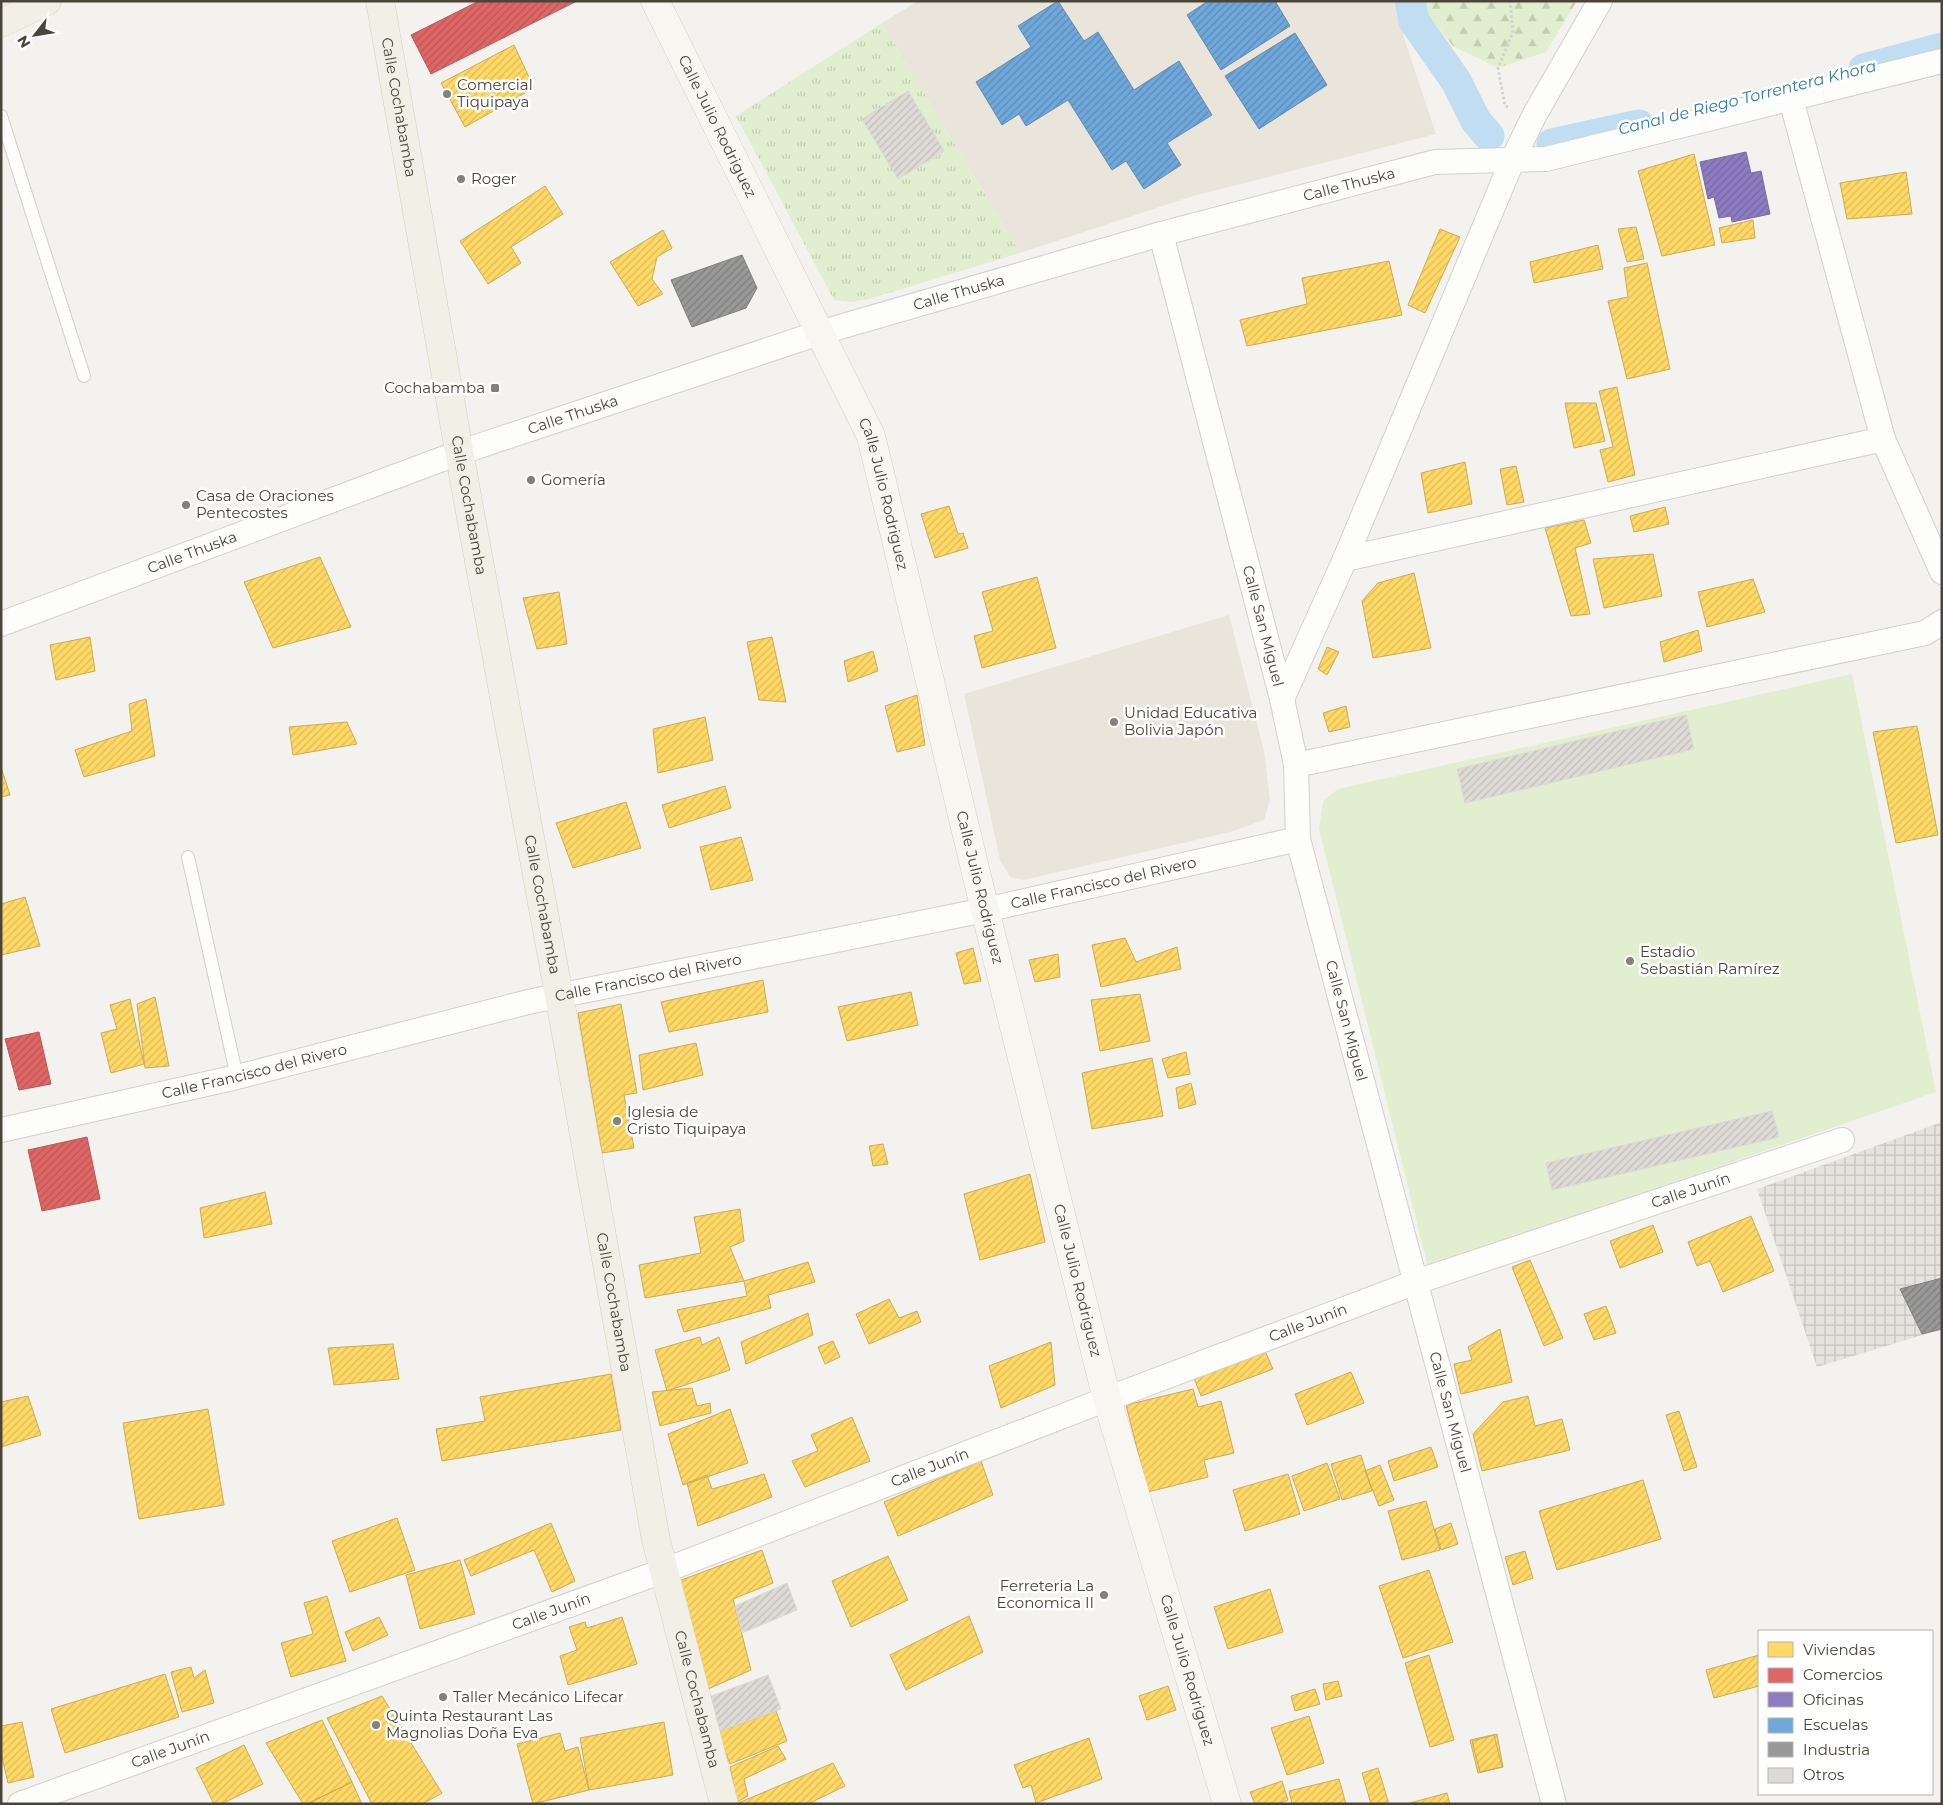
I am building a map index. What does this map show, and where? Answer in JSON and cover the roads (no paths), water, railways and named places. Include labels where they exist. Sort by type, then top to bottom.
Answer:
[{"type":"main road","points":[[1,23],[47,1]]},
{"type":"main road","name":"Calle Cochabamba","points":[[380,1],[469,505],[663,1572],[724,1804]]},
{"type":"main road","name":"Calle Julio Rodriguez","points":[[655,1],[871,436],[985,910],[1107,1399],[1227,1804]]},
{"type":"street","points":[[1282,700],[1346,559],[1513,159],[1535,114],[1600,1]]},
{"type":"street","name":"Calle Thuska","points":[[1,624],[461,452],[819,333],[1161,234],[1435,162],[1546,159],[1942,61]]},
{"type":"street","points":[[1791,99],[1883,439],[1942,572]]},
{"type":"street","name":"Calle San Miguel","points":[[1161,234],[1282,700],[1296,765],[1298,839],[1554,1804]]},
{"type":"street","points":[[1346,559],[1883,439]]},
{"type":"street","points":[[1296,765],[1925,632],[1942,622]]},
{"type":"street","name":"Calle Francisco del Rivero","points":[[1,1130],[237,1077],[559,995],[985,910],[1298,839]]},
{"type":"street","name":"Calle Junín","points":[[20,1804],[663,1572],[1107,1399],[1416,1282],[1842,1140]]},
{"type":"lane","points":[[1,116],[84,376]]},
{"type":"lane","points":[[188,857],[237,1077]]},
{"type":"waterway","name":"Canal de Riego Torrentera Khora","points":[[1410,1],[1414,21],[1456,81],[1476,121],[1489,136]]},
{"type":"waterway","name":"Canal de Riego Torrentera Khora","points":[[1864,69],[1942,48]]},
{"type":"waterway","name":"Canal de Riego Torrentera Khora","points":[[1552,144],[1639,125]]},
{"type":"place","name":"Comercial Tiquipaya","points":[[447,94]]},
{"type":"place","name":"Roger","points":[[461,179]]},
{"type":"place","name":"Cochabamba","points":[[495,388]]},
{"type":"place","name":"Gomería","points":[[531,480]]},
{"type":"place","name":"Casa de Oraciones Pentecostes","points":[[186,505]]},
{"type":"place","name":"Unidad Educativa Bolivia Japón","points":[[1114,722]]},
{"type":"place","name":"Estadio Sebastián Ramírez","points":[[1630,961]]},
{"type":"place","name":"Iglesia de Cristo Tiquipaya","points":[[617,1121]]},
{"type":"place","name":"Ferreteria La Economica II","points":[[1104,1595]]},
{"type":"place","name":"Taller Mecánico Lifecar","points":[[443,1697]]},
{"type":"place","name":"Quinta Restaurant Las Magnolias Doña Eva","points":[[376,1725]]}]
